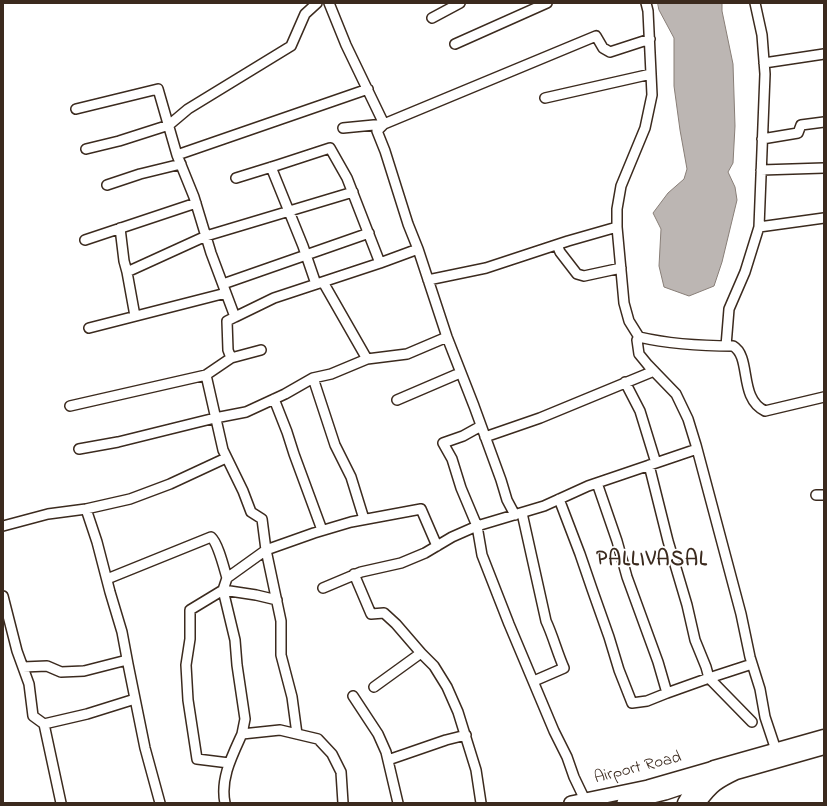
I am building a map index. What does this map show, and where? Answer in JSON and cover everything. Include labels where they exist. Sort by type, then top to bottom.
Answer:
[{"type":"main road","points":[[685,803],[698,782],[706,773],[714,768],[824,737]]},
{"type":"main road","points":[[698,803],[710,787],[718,780],[736,772],[824,747]]},
{"type":"main road","name":"Airport Road","points":[[571,803],[648,787],[714,768]]},
{"type":"main road","name":"Airport Road","points":[[624,803],[736,772]]},
{"type":"main road","points":[[664,793],[673,803]]},
{"type":"street","points":[[86,149],[169,125],[188,109],[291,46],[305,14],[317,3]]},
{"type":"street","points":[[329,3],[346,45],[384,124]]},
{"type":"street","points":[[432,18],[460,3]]},
{"type":"street","points":[[455,44],[547,3]]},
{"type":"street","points":[[646,3],[650,39],[652,95],[645,128],[621,186],[617,209],[617,227],[624,303],[629,321],[639,336],[666,342],[733,346],[741,355],[752,400],[765,411],[824,398]]},
{"type":"street","points":[[726,346],[729,309],[745,272],[759,226],[765,74],[762,35],[756,3]]},
{"type":"street","points":[[343,128],[384,124],[596,36],[604,48],[610,52],[650,39]]},
{"type":"street","points":[[764,63],[824,54]]},
{"type":"street","points":[[545,98],[651,74]]},
{"type":"street","points":[[76,109],[158,89],[177,155],[196,203],[206,236],[235,317]]},
{"type":"street","points":[[177,155],[368,89]]},
{"type":"street","points":[[762,139],[798,133],[801,125],[824,122]]},
{"type":"street","points":[[384,124],[377,131],[447,337],[501,480],[507,500],[519,514],[546,621],[552,633],[555,647],[564,668],[534,681]]},
{"type":"street","points":[[236,178],[330,148],[348,178],[380,263]]},
{"type":"street","points":[[107,185],[140,174],[181,164]]},
{"type":"street","points":[[271,168],[288,212],[320,283],[367,359]]},
{"type":"street","points":[[761,170],[824,168]]},
{"type":"street","points":[[127,272],[206,236],[353,192]]},
{"type":"street","points":[[85,240],[165,212],[196,203]]},
{"type":"street","points":[[759,226],[824,218]]},
{"type":"street","points":[[428,280],[486,268],[568,240],[617,227]]},
{"type":"street","points":[[120,228],[124,261],[135,316]]},
{"type":"street","points":[[223,284],[369,233]]},
{"type":"street","points":[[557,245],[564,258],[577,274],[584,276],[621,268]]},
{"type":"street","points":[[231,358],[228,350],[227,321],[274,298],[418,249]]},
{"type":"street","points":[[89,328],[226,293]]},
{"type":"street","points":[[639,336],[637,340],[639,354],[676,394],[688,419],[742,614],[752,664],[760,689],[765,718],[776,750]]},
{"type":"street","points":[[79,449],[246,412],[314,378],[331,374],[367,359],[408,354],[447,337]]},
{"type":"street","points":[[70,406],[206,376],[231,358],[261,350]]},
{"type":"street","points":[[485,437],[540,418],[654,371]]},
{"type":"street","points":[[397,400],[460,373]]},
{"type":"street","points":[[206,376],[222,450],[251,512],[262,519],[266,550],[281,621],[281,655],[292,697],[297,734]]},
{"type":"street","points":[[314,378],[335,445],[351,478],[364,519]]},
{"type":"street","points":[[625,382],[640,411],[668,542],[687,605],[695,640],[706,666],[709,678],[752,722]]},
{"type":"street","points":[[274,399],[322,530]]},
{"type":"street","points":[[481,426],[463,436],[443,443],[452,459],[461,488],[477,526],[482,555],[509,624],[554,731],[567,757],[574,778],[585,800]]},
{"type":"street","points":[[323,588],[354,574],[401,563],[425,553],[452,537],[477,526],[519,514],[597,483],[697,449]]},
{"type":"street","points":[[3,526],[48,514],[86,509],[130,499],[170,484],[226,458]]},
{"type":"street","points":[[597,483],[617,541],[627,577],[658,662],[667,693]]},
{"type":"street","points":[[559,499],[580,554],[619,670],[632,703],[647,701],[752,664]]},
{"type":"street","points":[[86,509],[97,542],[122,632],[145,748],[160,803]]},
{"type":"street","points":[[225,803],[223,794],[227,767],[242,734],[245,719],[235,640],[223,590],[227,578],[266,550],[322,530],[364,519],[421,509],[437,546]]},
{"type":"street","points":[[107,579],[210,537],[213,538],[216,544],[227,578]]},
{"type":"street","points":[[354,574],[371,614],[384,613],[396,624],[434,666],[448,687],[466,735],[476,770],[481,803]]},
{"type":"street","points":[[229,763],[197,759],[188,700],[186,665],[190,639],[190,610],[223,590],[277,600]]},
{"type":"street","points":[[3,596],[17,651],[29,684],[33,716],[44,724],[61,803]]},
{"type":"street","points":[[374,687],[421,653]]},
{"type":"street","points":[[23,667],[46,666],[61,672],[84,670],[127,660]]},
{"type":"street","points":[[353,696],[378,734],[386,752],[398,803]]},
{"type":"street","points":[[44,724],[87,714],[135,700]]},
{"type":"street","points":[[242,734],[280,730],[318,739],[332,754],[341,772],[343,803]]},
{"type":"street","points":[[388,760],[446,740],[466,735]]},
{"type":"shaded area","points":[[658,3],[722,3],[722,11],[733,64],[735,126],[733,163],[728,172],[735,187],[737,200],[722,262],[714,286],[689,296],[664,287],[659,266],[661,229],[653,213],[668,193],[684,179],[687,169],[674,86],[674,38],[659,10]]},
{"type":"district","name":"PALLIVASAL","points":[[652,562]]}]
